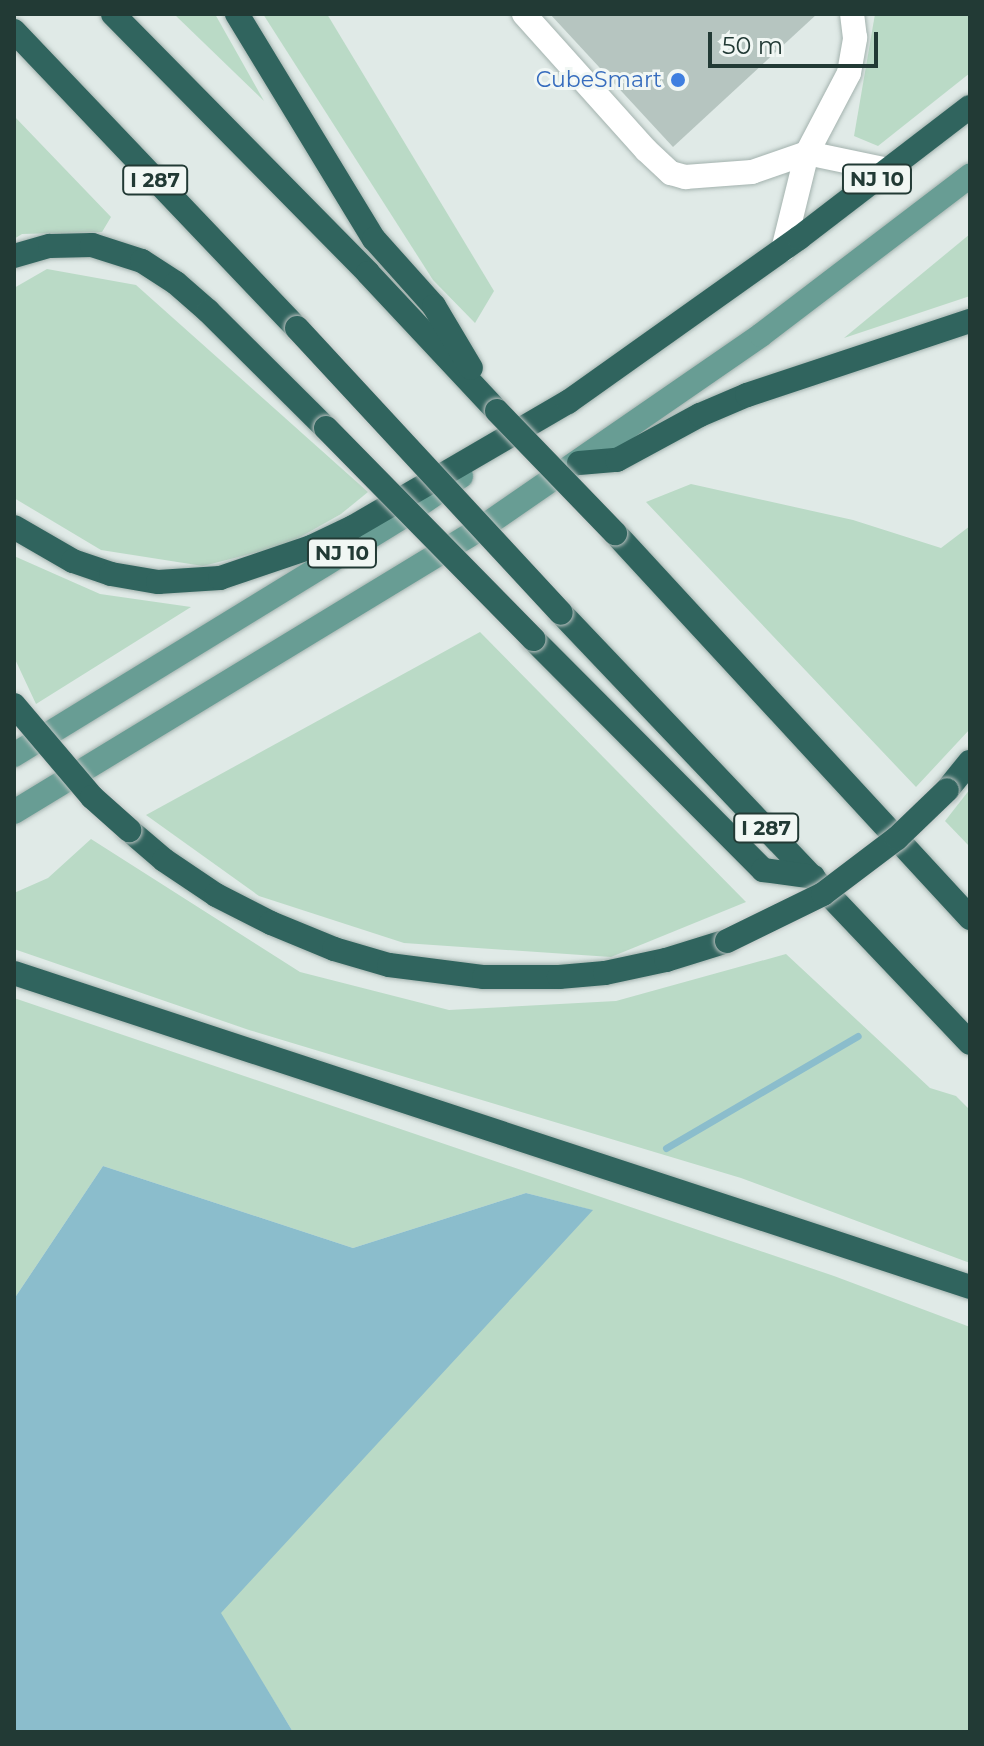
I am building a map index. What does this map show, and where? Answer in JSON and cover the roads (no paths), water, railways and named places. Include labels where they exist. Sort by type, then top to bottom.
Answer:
[{"type":"highway","points":[[113,14],[368,273],[615,533],[970,918]]},
{"type":"highway","points":[[237,14],[374,239],[434,306],[497,411]]},
{"type":"highway","name":"I 287","points":[[14,31],[970,1043]]},
{"type":"highway","name":"NJ 10","points":[[568,402],[783,250],[970,107]]},
{"type":"highway","points":[[14,256],[41,247],[92,245],[142,261],[176,283],[326,428],[763,870],[814,877]]},
{"type":"highway","points":[[579,463],[617,460],[700,415],[747,395],[970,321]]},
{"type":"highway","points":[[14,527],[43,547],[111,574],[158,582],[220,578],[311,547],[353,527],[568,402]]},
{"type":"highway","points":[[14,705],[92,797],[164,860],[216,895],[271,923],[334,949],[389,965],[484,977],[559,977],[605,973],[666,960],[727,941],[823,894],[897,838],[947,790],[970,762]]},
{"type":"highway","points":[[14,973],[970,1287]]},
{"type":"main road","name":"NJ 10","points":[[14,812],[480,529],[761,335],[970,176]]},
{"type":"main road","name":"NJ 10","points":[[14,755],[400,518],[568,402]]},
{"type":"lane","points":[[524,14],[671,173],[685,177],[752,172],[807,153],[888,170]]},
{"type":"lane","points":[[783,250],[807,153],[849,73],[855,38],[852,14]]},
{"type":"water","points":[[103,1166],[353,1248],[526,1193],[593,1210],[221,1613],[293,1732],[14,1732],[14,1299]]},
{"type":"waterway","points":[[666,1148],[858,1036]]},
{"type":"place","name":"CubeSmart","points":[[678,80]]}]
